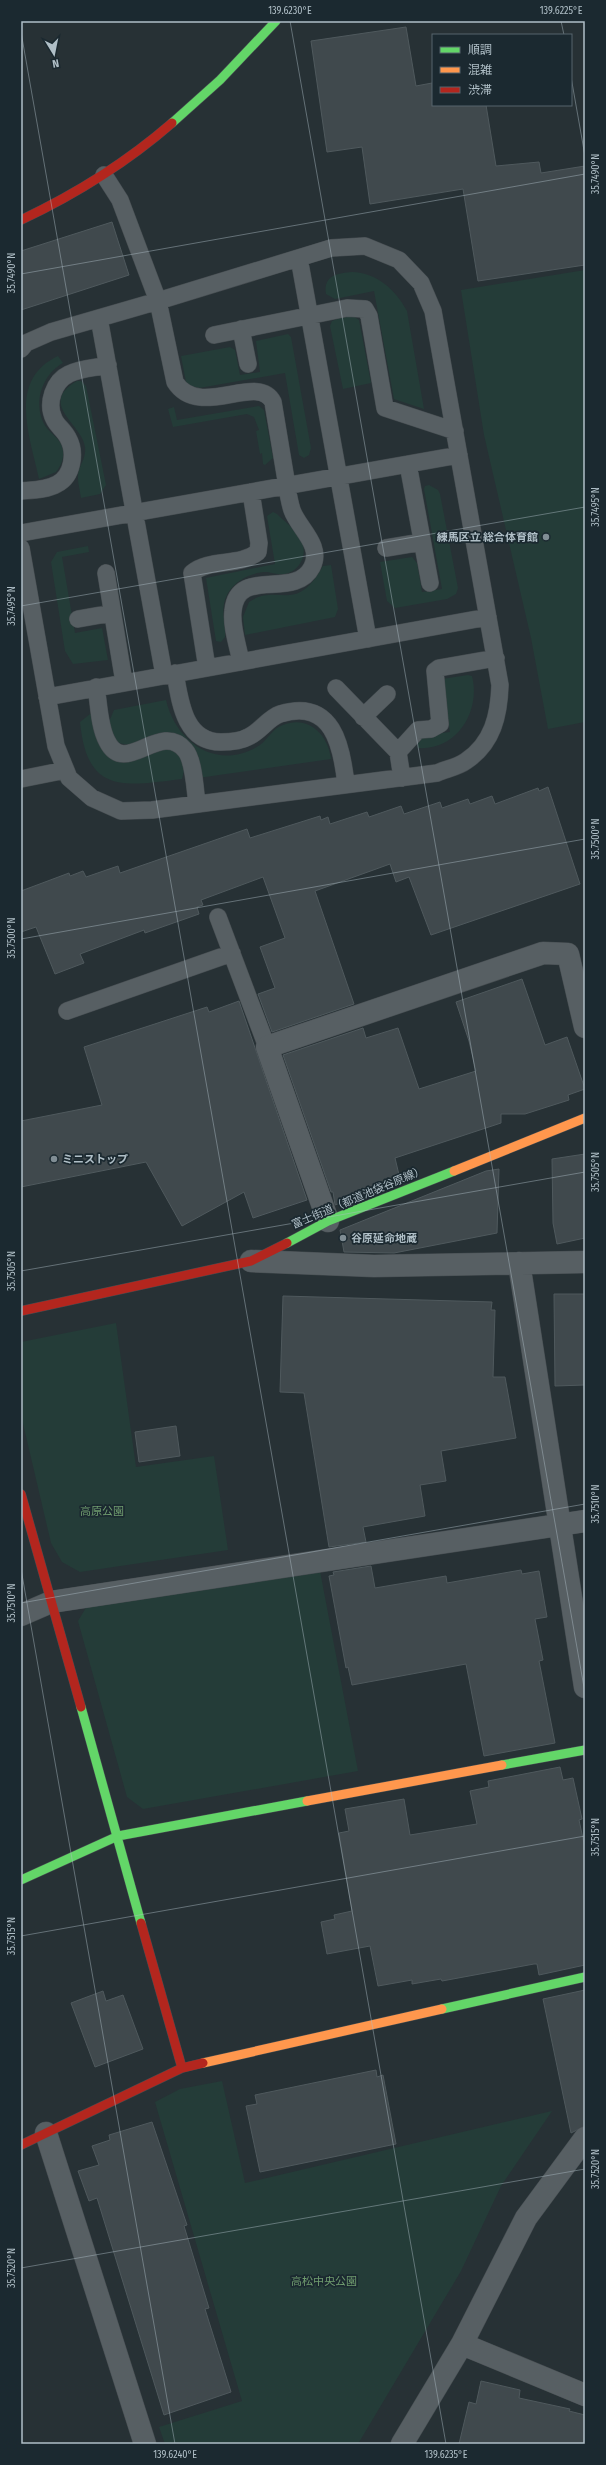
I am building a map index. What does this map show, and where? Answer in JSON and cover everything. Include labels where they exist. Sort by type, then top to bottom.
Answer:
[{"type":"street","points":[[21,220],[51,208],[104,175],[171,125],[240,61],[276,21]]},
{"type":"street","points":[[328,1221],[267,1047],[543,953],[568,954],[585,1027]]},
{"type":"street","name":"富士街道（都道池袋谷原線）","points":[[21,1312],[251,1261],[328,1221],[585,1118]]},
{"type":"street","points":[[251,1261],[374,1266],[585,1262]]},
{"type":"street","points":[[519,1263],[585,1687]]},
{"type":"street","points":[[21,1494],[182,2068]]},
{"type":"street","points":[[21,1615],[51,1602],[585,1521]]},
{"type":"street","points":[[21,1880],[118,1836],[585,1750]]},
{"type":"street","points":[[21,2145],[182,2068],[585,1977]]},
{"type":"street","points":[[46,2133],[144,2444]]},
{"type":"street","points":[[402,2444],[462,2344],[526,2218],[585,2138]]},
{"type":"street","points":[[462,2344],[585,2395]]},
{"type":"lane","points":[[104,175],[120,200],[158,301],[175,382],[181,392],[200,398],[260,391],[270,395],[273,402],[292,511],[306,530],[314,548],[312,567],[297,580],[288,583],[249,585],[242,591],[233,611],[240,662]]},
{"type":"lane","points":[[21,349],[26,343],[51,332],[331,248],[365,246],[399,260],[421,283],[433,311],[496,658],[500,685],[499,715],[486,742],[466,762],[437,773],[152,810],[121,810],[92,798],[69,778],[56,746],[23,570],[21,548]]},
{"type":"lane","points":[[299,258],[368,639]]},
{"type":"lane","points":[[214,335],[347,308],[365,309],[369,316],[385,408],[455,431]]},
{"type":"lane","points":[[99,318],[135,513],[170,674],[187,721],[192,730],[216,742],[230,742],[248,738],[279,714],[304,712],[315,714],[325,721],[334,731],[340,743],[346,785]]},
{"type":"lane","points":[[242,329],[248,364]]},
{"type":"lane","points":[[21,491],[56,485],[64,480],[73,459],[69,439],[53,417],[51,397],[54,387],[61,379],[69,374],[108,365]]},
{"type":"lane","points":[[21,533],[459,455]]},
{"type":"lane","points":[[408,464],[430,583]]},
{"type":"lane","points":[[207,668],[192,573],[204,566],[250,558],[258,552],[259,543],[251,492]]},
{"type":"lane","points":[[386,548],[422,542]]},
{"type":"lane","points":[[106,573],[124,682]]},
{"type":"lane","points":[[78,619],[112,613]]},
{"type":"lane","points":[[47,696],[488,617]]},
{"type":"lane","points":[[398,752],[418,730],[431,729],[440,724],[441,718],[434,674],[436,669],[496,658]]},
{"type":"lane","points":[[96,687],[107,742],[115,750],[124,754],[134,753],[164,740],[174,742],[186,751],[194,777],[197,804]]},
{"type":"lane","points":[[336,688],[398,752],[402,778]]},
{"type":"lane","points":[[363,717],[387,694]]},
{"type":"lane","points":[[21,779],[66,770]]},
{"type":"lane","points":[[218,917],[267,1047]]},
{"type":"lane","points":[[67,1011],[232,953]]},
{"type":"green space","name":"練馬区立 総合体育館","points":[[585,270],[585,722],[548,729],[531,638],[484,435],[461,290]]},
{"type":"green space","points":[[352,272],[369,275],[377,279],[391,289],[407,311],[424,409],[394,399],[374,291],[335,299],[326,294],[329,279],[341,273]]},
{"type":"green space","points":[[345,316],[353,316],[359,320],[371,383],[343,389],[330,326],[332,321]]},
{"type":"green space","points":[[288,334],[291,337],[311,448],[309,455],[304,458],[299,455],[285,373],[199,388],[188,385],[186,382],[181,356],[230,347],[235,350],[240,375],[260,372],[256,341]]},
{"type":"green space","points":[[58,356],[63,363],[55,368],[49,375],[44,383],[39,401],[42,419],[46,427],[61,443],[63,457],[56,472],[39,479],[28,428],[26,410],[27,394],[32,379],[42,366]]},
{"type":"green space","points":[[77,381],[81,381],[86,386],[106,485],[100,494],[81,498],[78,477],[85,447],[77,430],[61,406],[61,398],[66,389]]},
{"type":"green space","points":[[259,406],[264,410],[273,458],[265,465],[263,464],[262,453],[260,454],[256,431],[259,430],[254,417],[247,414],[173,427],[168,409],[174,407],[177,420]]},
{"type":"green space","points":[[429,485],[438,490],[440,494],[458,588],[456,594],[447,599],[395,608],[387,601],[380,562],[412,557],[417,563],[422,592],[442,589],[424,489],[425,486]]},
{"type":"green space","points":[[273,512],[289,525],[300,538],[304,549],[302,560],[291,572],[285,574],[267,572],[256,573],[235,584],[228,593],[224,604],[225,637],[221,642],[216,641],[206,578],[275,564],[267,516]]},
{"type":"green space","points":[[88,546],[89,552],[62,557],[75,633],[102,628],[108,660],[73,664],[65,651],[51,562],[57,552]]},
{"type":"green space","points":[[331,565],[338,609],[335,617],[245,635],[243,617],[249,602],[269,595],[295,594],[304,590],[313,581],[323,566]]},
{"type":"green space","points":[[468,675],[472,676],[474,689],[473,702],[469,715],[463,726],[455,736],[444,743],[432,747],[418,748],[418,736],[450,732],[442,679]]},
{"type":"green space","points":[[166,700],[171,715],[179,729],[189,740],[201,749],[214,754],[229,755],[244,753],[260,745],[279,726],[292,723],[301,723],[316,729],[321,735],[326,742],[331,759],[198,778],[162,733],[154,735],[139,743],[129,745],[113,741],[108,724],[114,710]]},
{"type":"green space","points":[[90,714],[94,714],[123,760],[132,761],[163,747],[181,753],[185,767],[182,779],[143,783],[126,783],[112,780],[100,774],[91,763],[84,746],[80,722]]},
{"type":"green space","name":"高原公園","points":[[116,1323],[136,1467],[214,1456],[228,1550],[80,1572],[62,1562],[51,1543],[21,1415],[21,1342]]},
{"type":"green space","points":[[320,1571],[358,1771],[143,1809],[127,1797],[78,1621],[87,1606]]},
{"type":"green space","name":"高松中央公園","points":[[222,2081],[245,2183],[552,2111],[501,2186],[461,2271],[358,2444],[165,2444],[159,2427],[242,2401],[155,2102],[180,2089]]},
{"type":"building","points":[[406,27],[416,86],[432,83],[432,106],[486,106],[496,166],[539,162],[541,173],[585,166],[585,265],[478,281],[463,189],[370,204],[362,147],[327,152],[311,41]]},
{"type":"building","points":[[112,222],[129,275],[21,310],[21,251]]},
{"type":"building","points":[[548,787],[580,884],[431,935],[409,877],[396,882],[390,864],[315,891],[354,1004],[272,1032],[258,994],[275,988],[260,947],[285,938],[263,877],[201,900],[203,905],[197,907],[199,914],[145,933],[144,930],[80,954],[84,963],[55,974],[36,927],[21,932],[21,891],[69,873],[70,876],[83,871],[86,877],[118,866],[120,873],[247,829],[250,838],[320,816],[321,820],[328,817],[330,824],[367,812],[369,817],[401,806],[404,814],[440,802],[442,808],[468,799],[470,804],[492,796],[495,804],[538,788],[539,791]]},
{"type":"building","points":[[522,979],[545,1045],[567,1037],[585,1089],[568,1095],[569,1100],[525,1114],[501,1114],[501,1123],[395,1158],[400,1179],[335,1205],[333,1192],[331,1192],[283,1055],[363,1028],[366,1038],[398,1028],[419,1089],[476,1071],[469,1041],[456,1002]]},
{"type":"building","points":[[239,1001],[307,1200],[253,1218],[244,1192],[182,1226],[146,1162],[21,1187],[21,1121],[102,1105],[84,1047],[207,1007],[209,1012]]},
{"type":"building","points":[[585,1154],[585,1238],[557,1244],[553,1223],[552,1159]]},
{"type":"building","points":[[499,1169],[497,1233],[394,1253],[344,1252],[340,1230],[486,1171]]},
{"type":"building","points":[[554,1294],[585,1294],[585,1385],[555,1386]]},
{"type":"building","points":[[283,1296],[492,1302],[491,1310],[495,1310],[493,1377],[505,1377],[516,1438],[441,1451],[446,1481],[420,1485],[425,1516],[363,1527],[366,1542],[329,1547],[304,1393],[280,1392]]},
{"type":"building","points":[[176,1426],[180,1456],[139,1462],[135,1432]]},
{"type":"building","points":[[371,1566],[375,1588],[446,1576],[447,1583],[521,1570],[522,1574],[539,1571],[547,1617],[535,1619],[543,1660],[539,1661],[555,1743],[484,1756],[466,1664],[352,1685],[348,1667],[346,1668],[329,1576],[334,1575],[333,1572]]},
{"type":"building","points":[[560,1767],[563,1780],[573,1778],[582,1819],[579,1820],[585,1848],[585,1965],[539,1975],[537,1964],[534,1964],[442,1981],[441,1979],[412,1984],[412,1980],[378,1986],[370,1946],[327,1954],[321,1922],[335,1919],[334,1915],[352,1911],[339,1833],[349,1831],[345,1809],[404,1799],[410,1835],[477,1824],[470,1791],[489,1787],[488,1781]]},
{"type":"building","points":[[585,1990],[585,2126],[571,2133],[543,1999]]},
{"type":"building","points":[[103,1991],[106,2001],[123,1995],[143,2049],[95,2067],[71,2003]]},
{"type":"building","points":[[376,2070],[377,2077],[383,2075],[396,2144],[260,2172],[246,2106],[257,2104],[255,2095]]},
{"type":"building","points":[[152,2122],[187,2225],[184,2226],[209,2308],[205,2309],[231,2392],[164,2415],[97,2198],[89,2201],[78,2171],[99,2165],[92,2146],[110,2140],[109,2135]]},
{"type":"building","points":[[481,2381],[520,2390],[519,2398],[570,2409],[569,2411],[585,2415],[585,2444],[459,2444],[469,2402],[476,2404]]},
{"type":"traffic: fast","points":[[172,123],[220,80],[276,21]]},
{"type":"traffic: fast","points":[[287,1243],[328,1221],[454,1171]]},
{"type":"traffic: fast","points":[[81,1707],[141,1923]]},
{"type":"traffic: fast","points":[[502,1765],[585,1750]]},
{"type":"traffic: fast","points":[[21,1880],[118,1836],[307,1801]]},
{"type":"traffic: fast","points":[[442,2009],[585,1977]]},
{"type":"traffic: slow","points":[[454,1171],[585,1118]]},
{"type":"traffic: slow","points":[[307,1801],[502,1765]]},
{"type":"traffic: slow","points":[[203,2063],[442,2009]]},
{"type":"traffic: jam","points":[[21,220],[61,200],[100,177],[155,138],[172,123]]},
{"type":"traffic: jam","points":[[21,1311],[251,1261],[287,1243]]},
{"type":"traffic: jam","points":[[21,1494],[81,1707]]},
{"type":"traffic: jam","points":[[141,1923],[182,2068]]},
{"type":"traffic: jam","points":[[21,2145],[182,2068],[203,2063]]},
{"type":"place","name":"練馬区立 総合体育館","points":[[546,537]]},
{"type":"place","name":"ミニストップ","points":[[54,1159]]},
{"type":"place","name":"谷原延命地蔵","points":[[343,1238]]}]
